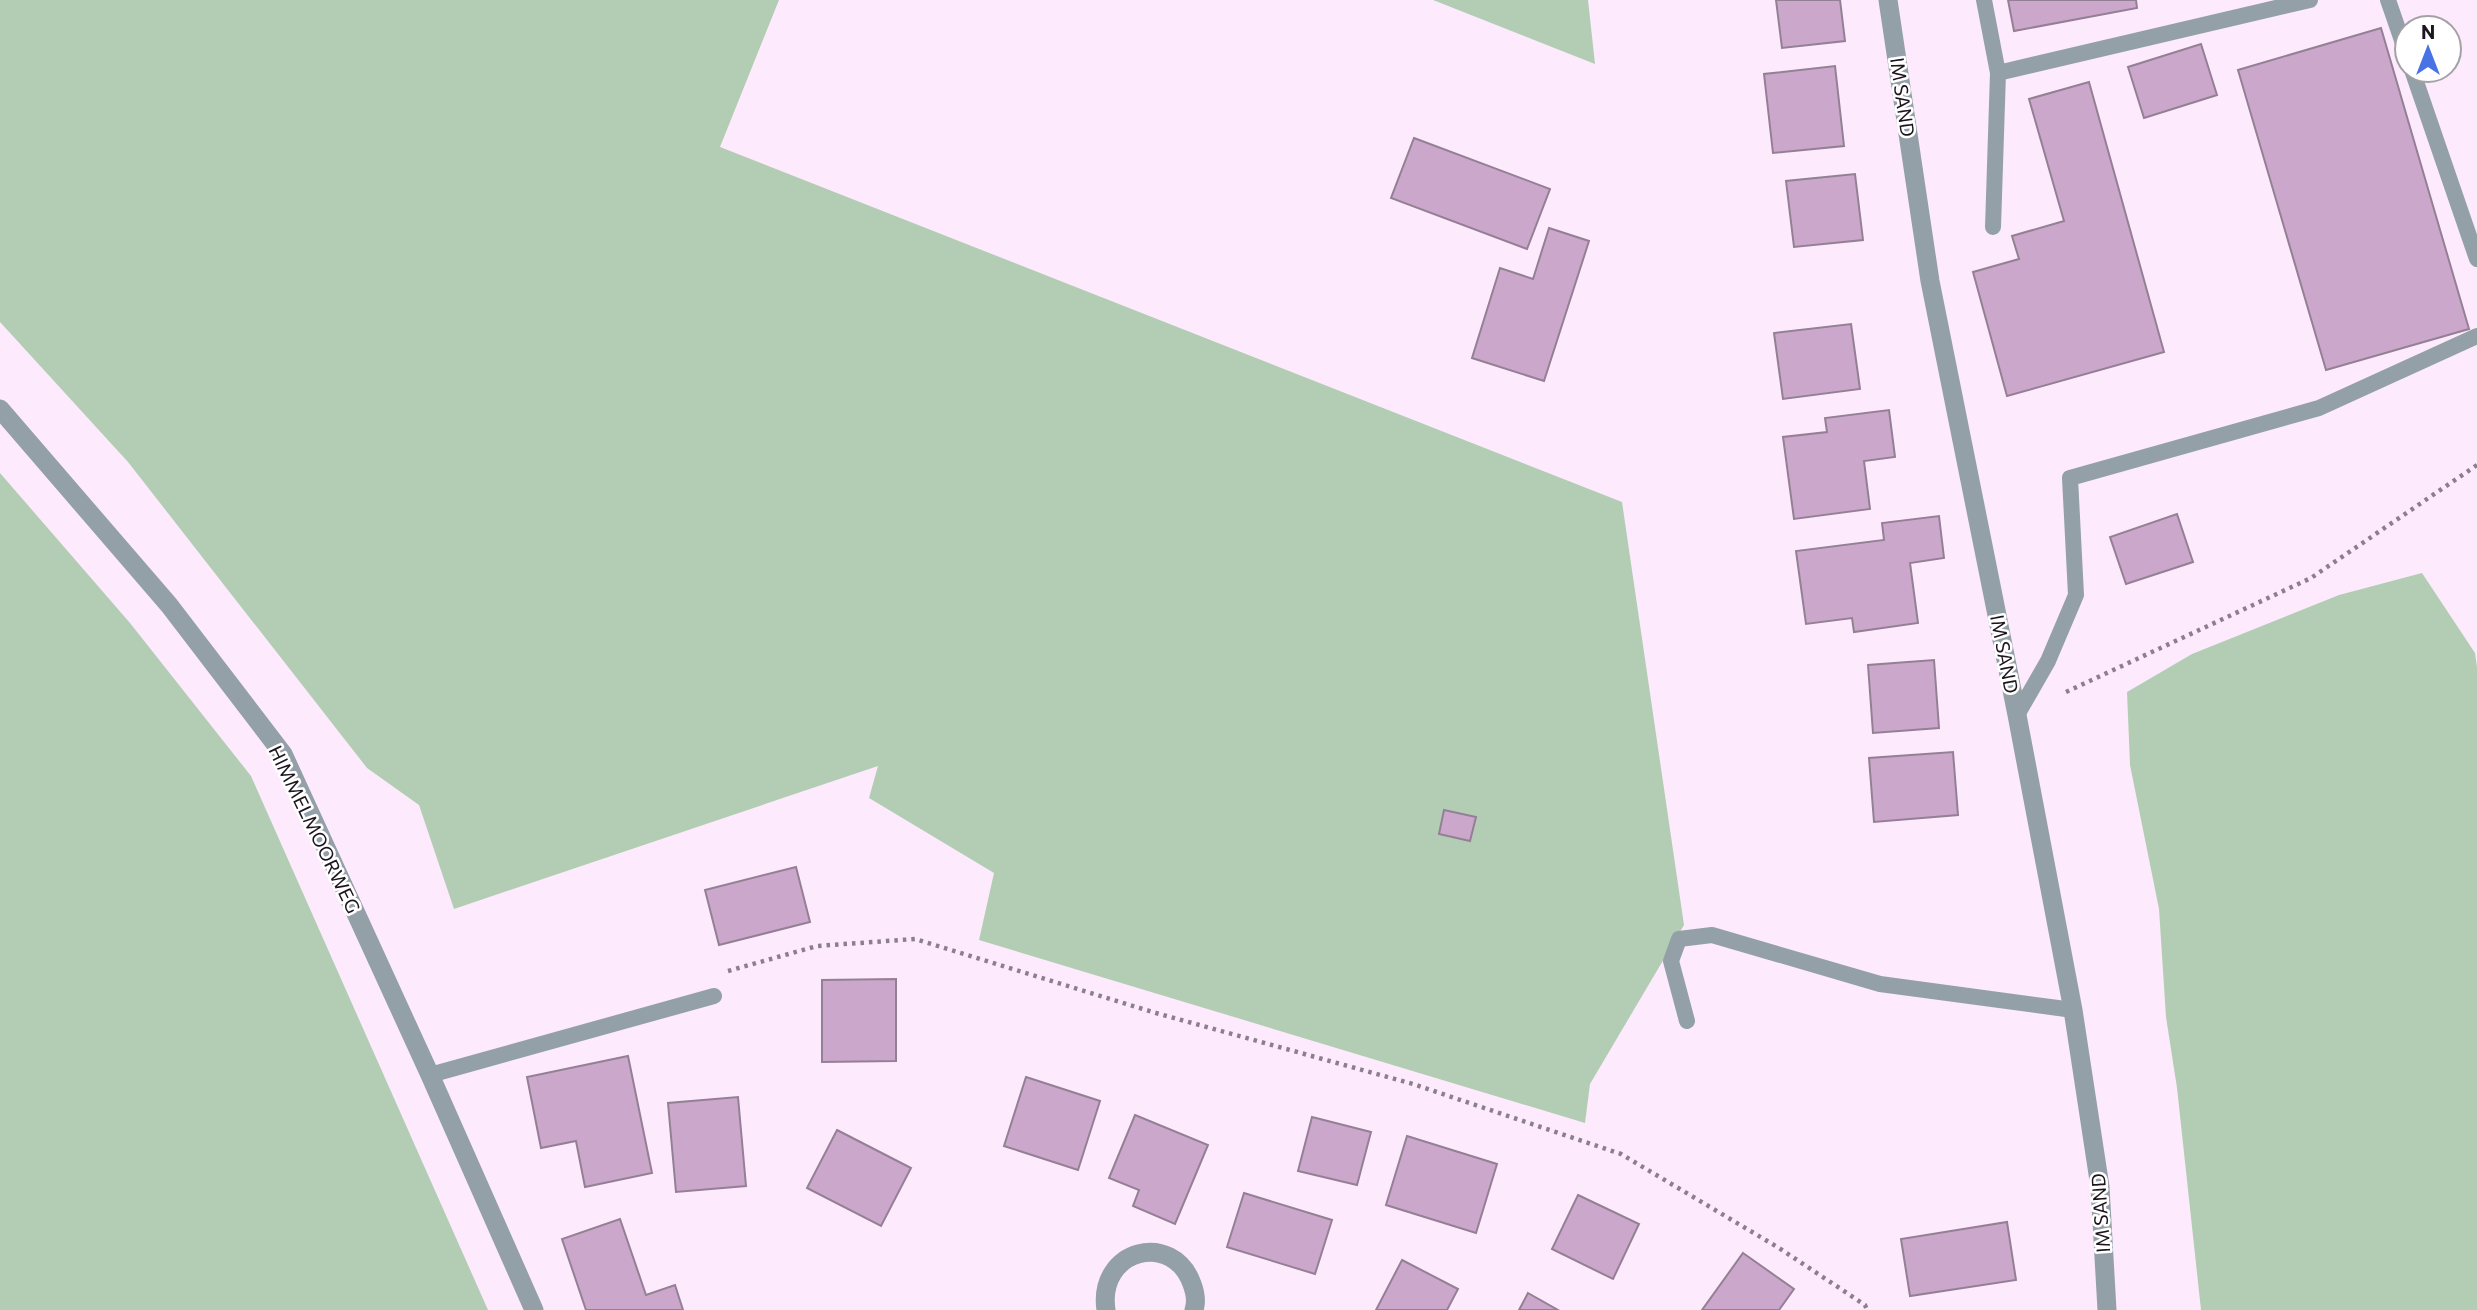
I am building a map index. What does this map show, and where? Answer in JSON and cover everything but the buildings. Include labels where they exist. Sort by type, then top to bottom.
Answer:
[{"type":"street","name":"IM SAND","points":[[1888,0],[1930,281],[2073,1010],[2100,1187],[2107,1310]]},
{"type":"street","name":"HIMMELMOORWEG","points":[[0,409],[169,605],[283,754],[534,1310]]},
{"type":"street","points":[[1106,1310],[1104,1295],[1109,1277],[1121,1262],[1138,1253],[1157,1253],[1175,1260],[1188,1273],[1198,1309]]},
{"type":"lane","points":[[1984,0],[1998,73],[1993,227]]},
{"type":"lane","points":[[1998,73],[2310,0]]},
{"type":"lane","points":[[2417,84],[2477,259]]},
{"type":"lane","points":[[2017,715],[2048,661],[2076,595],[2070,478],[2319,408],[2477,336]]},
{"type":"lane","points":[[1687,1021],[1671,961],[1679,939],[1712,934],[1880,984],[2073,1010]]},
{"type":"lane","points":[[430,1075],[714,996]]},
{"type":"path","points":[[2065,693],[2311,578],[2477,465]]},
{"type":"path","points":[[714,996],[726,972],[817,946],[915,939],[1156,1013],[1413,1084],[1621,1154],[1779,1248],[1865,1305],[1867,1310]]},
{"type":"green space","points":[[0,0],[779,0],[720,147],[1622,502],[1684,925],[1590,1084],[1585,1123],[979,940],[994,873],[869,798],[878,766],[454,909],[419,805],[367,768],[128,462],[0,322]]},
{"type":"green space","points":[[1433,0],[1588,0],[1595,64]]},
{"type":"green space","points":[[0,473],[130,623],[251,776],[488,1310],[0,1310]]},
{"type":"green space","points":[[2422,573],[2475,653],[2477,667],[2477,1310],[2201,1310],[2177,1088],[2166,1017],[2159,909],[2130,765],[2127,692],[2192,654],[2339,595]]}]
